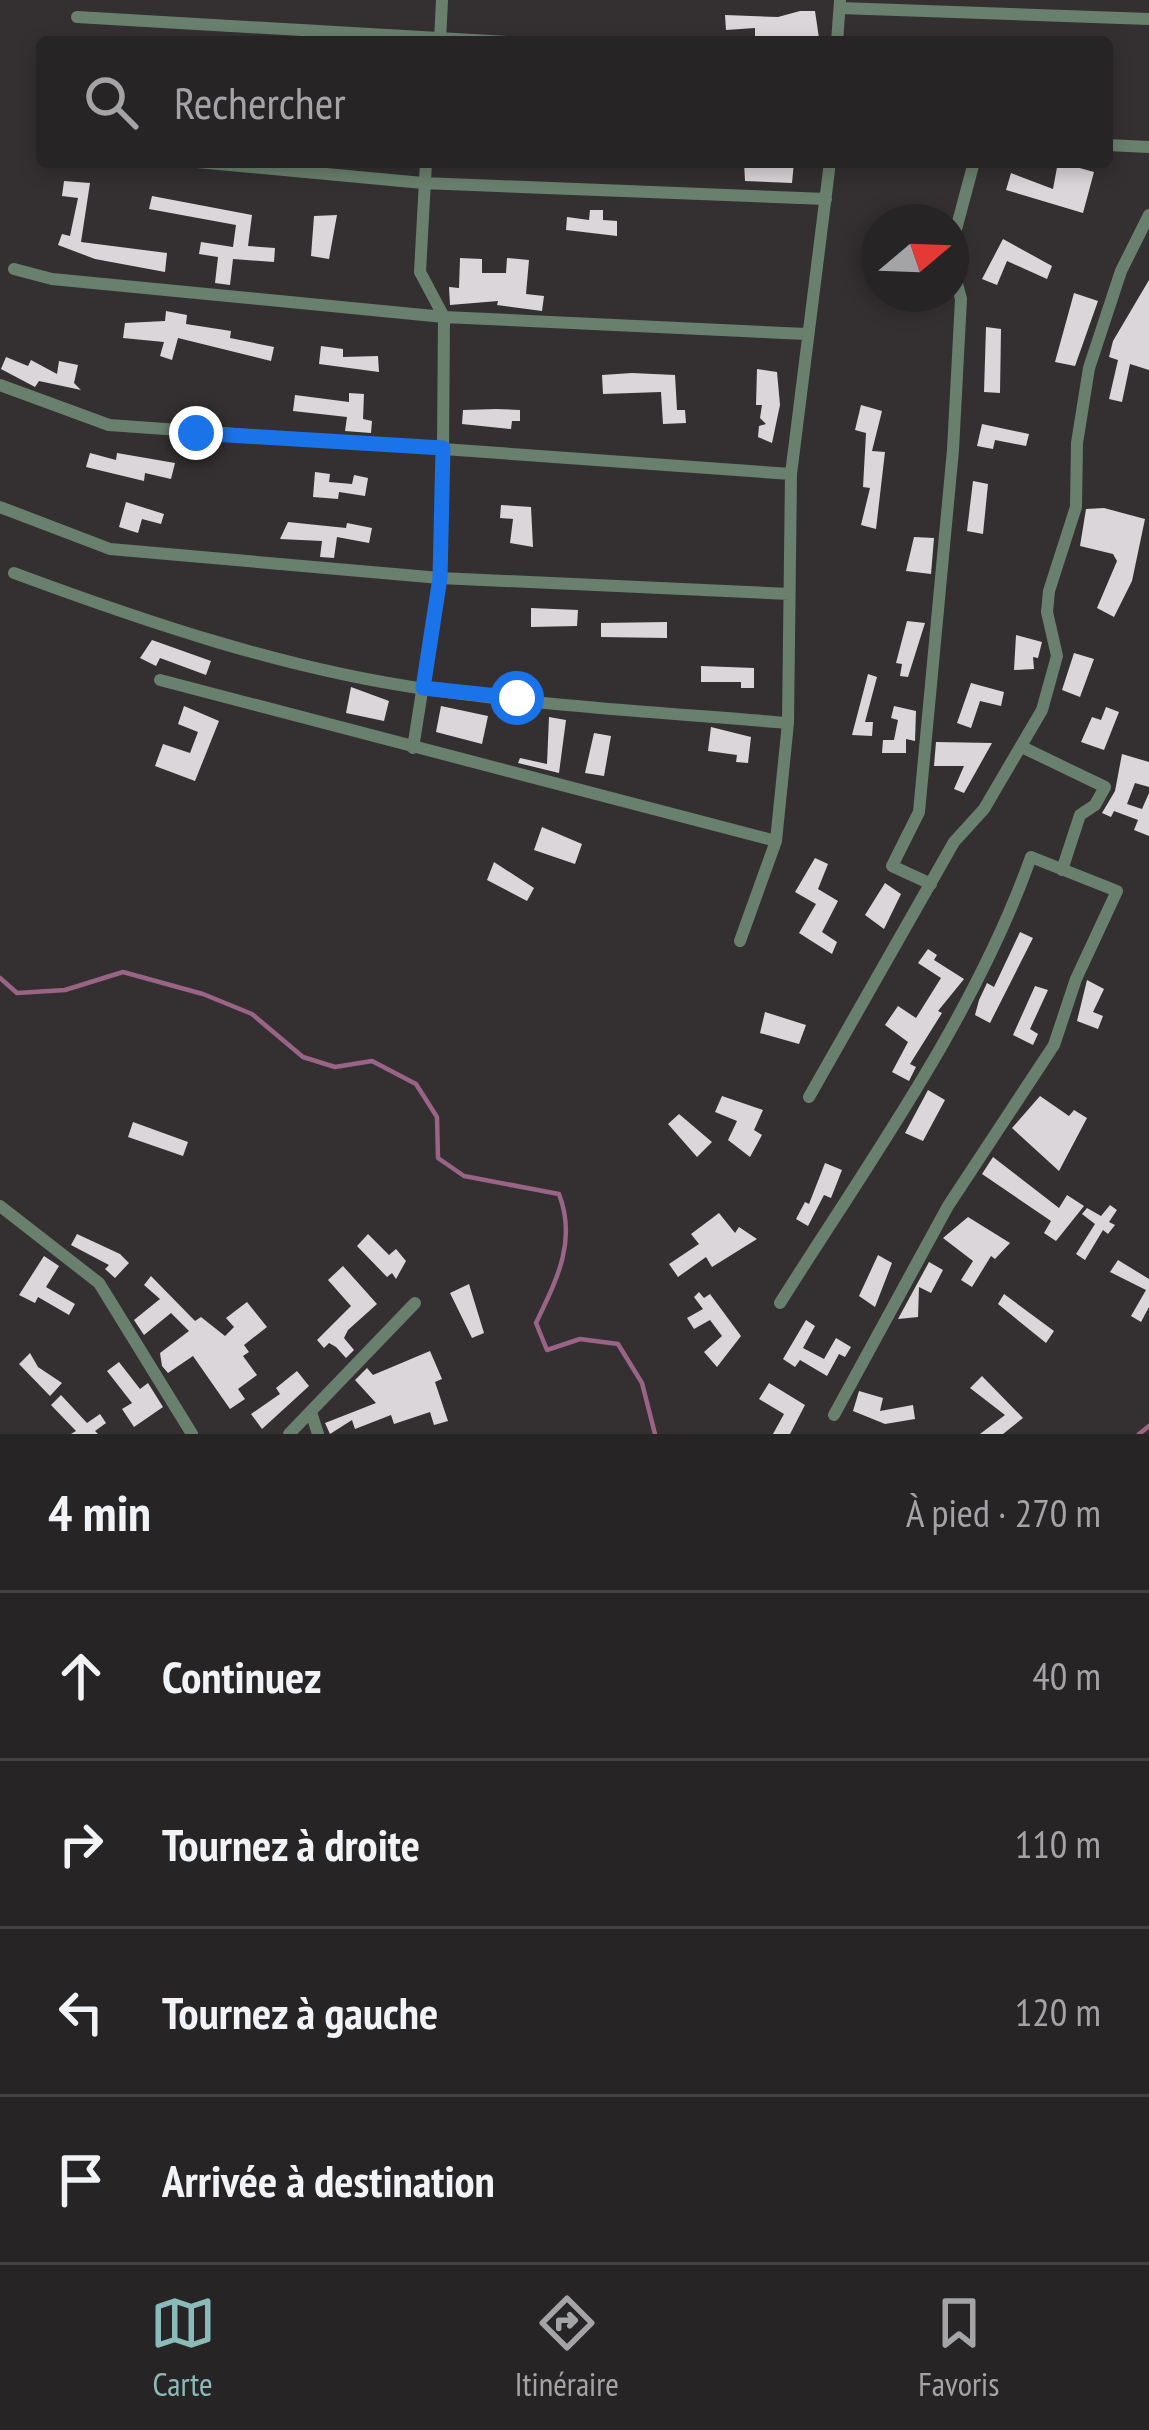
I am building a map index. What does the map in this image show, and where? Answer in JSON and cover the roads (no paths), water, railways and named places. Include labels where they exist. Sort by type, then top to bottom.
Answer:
[{"type":"street","points":[[440,36],[442,0]]},
{"type":"street","points":[[837,36],[840,4],[1149,19]]},
{"type":"street","points":[[77,17],[390,36]]},
{"type":"street","points":[[1113,145],[1149,146]]},
{"type":"street","points":[[262,168],[423,183],[826,199]]},
{"type":"street","points":[[413,748],[440,578],[443,448],[444,317],[420,272],[425,168]]},
{"type":"street","points":[[740,941],[776,841],[788,723],[791,474],[829,168]]},
{"type":"street","points":[[963,204],[972,168]]},
{"type":"street","points":[[809,1097],[953,842],[984,809],[1024,748],[1057,656],[1046,612],[1048,591],[1076,507],[1078,443],[1089,368],[1121,271],[1149,215]]},
{"type":"street","points":[[14,269],[70,281],[444,317],[806,334]]},
{"type":"street","points":[[931,884],[892,866],[919,812],[961,312]]},
{"type":"street","points":[[0,385],[109,425],[791,474]]},
{"type":"street","points":[[0,507],[110,549],[440,578],[789,594]]},
{"type":"street","points":[[14,573],[104,606],[292,662],[423,688],[788,723]]},
{"type":"street","points":[[160,680],[776,841]]},
{"type":"street","points":[[1024,748],[1105,787],[1095,805],[1080,815],[1062,870]]},
{"type":"street","points":[[780,1303],[974,986],[1005,929],[1031,857],[1117,891],[1076,979],[1054,1045],[926,1243],[834,1414]]},
{"type":"street","points":[[0,1207],[99,1283],[192,1434]]},
{"type":"street","points":[[289,1434],[415,1304]]},
{"type":"street","points":[[310,1412],[318,1434]]},
{"type":"waterway","points":[[0,978],[17,993],[65,990],[123,972],[203,994],[252,1014],[303,1057],[335,1067],[372,1061],[416,1084],[437,1117],[438,1158],[464,1176],[559,1194],[565,1244],[536,1323],[547,1350],[580,1339],[618,1344],[642,1383],[655,1434]]},
{"type":"waterway","points":[[1139,1434],[1149,1426]]}]
